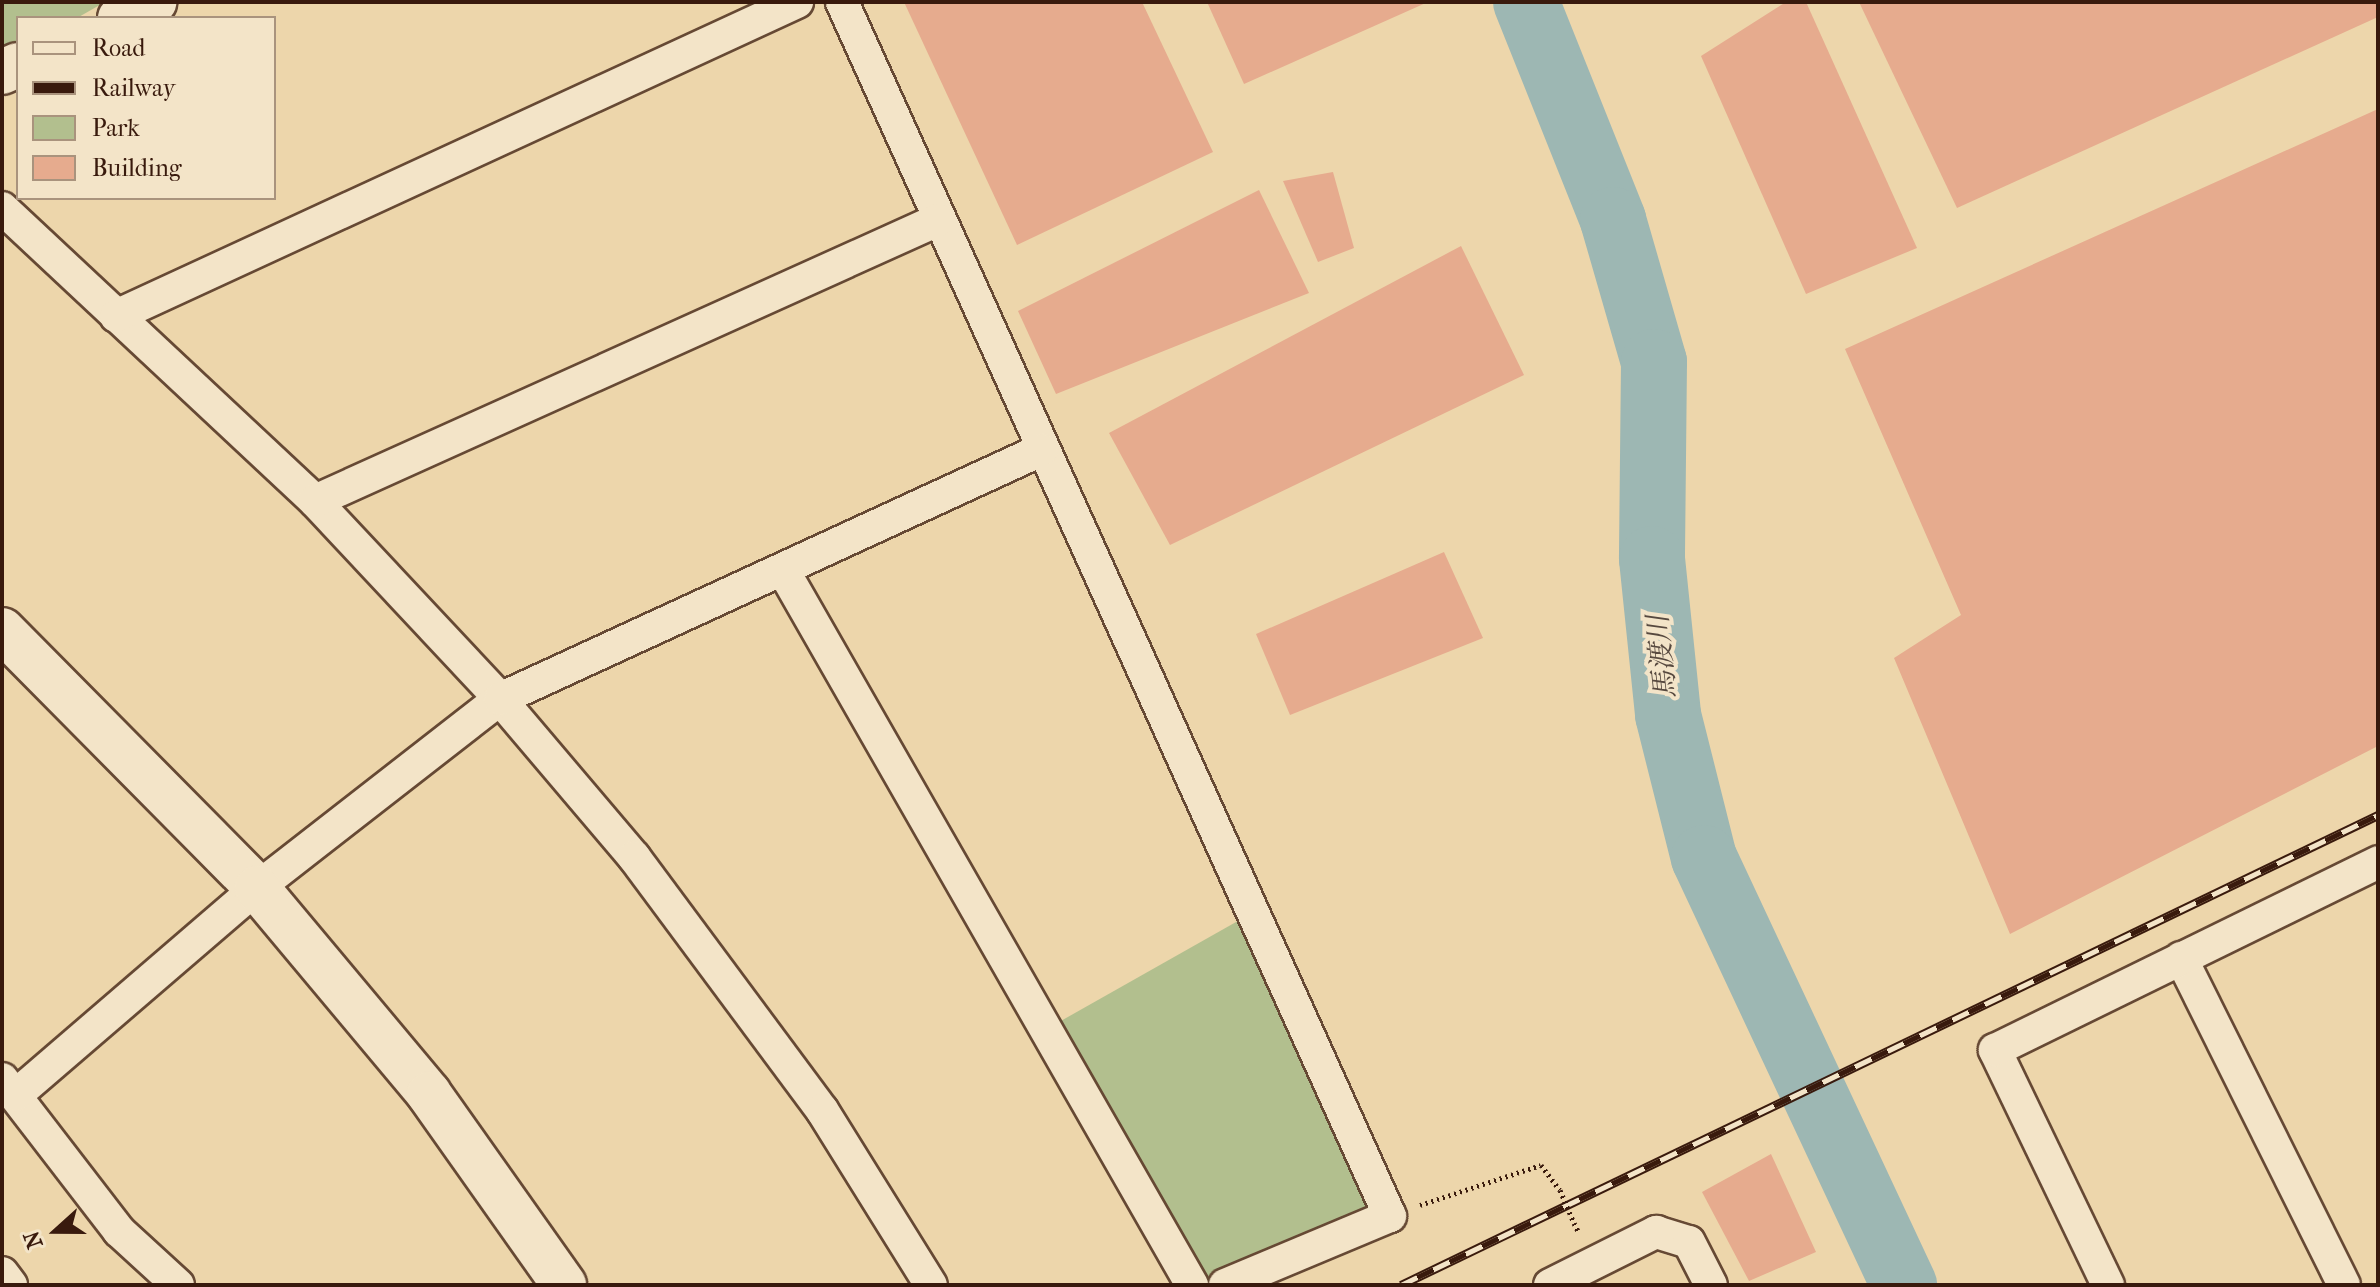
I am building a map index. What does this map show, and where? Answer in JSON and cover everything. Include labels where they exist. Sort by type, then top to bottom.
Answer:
[{"type":"street","points":[[124,16],[155,2]]},
{"type":"street","points":[[116,316],[797,2]]},
{"type":"street","points":[[842,2],[1041,450],[1390,1216],[1225,1285]]},
{"type":"street","points":[[2,208],[315,501],[500,699],[634,857],[822,1110],[931,1285]]},
{"type":"street","points":[[315,501],[938,220]]},
{"type":"street","points":[[178,1285],[119,1231],[9,1087],[500,699],[1041,450]]},
{"type":"street","points":[[783,570],[1192,1285]]},
{"type":"street","points":[[2,630],[257,888],[429,1094],[564,1285]]},
{"type":"street","points":[[2108,1285],[1995,1050],[2378,863]]},
{"type":"street","points":[[2181,958],[2344,1285]]},
{"type":"street","points":[[1550,1285],[1656,1232],[1689,1242],[1711,1285]]},
{"type":"street","points":[[2,1273],[11,1285]]},
{"type":"path","points":[[1390,1216],[1541,1165],[1560,1190],[1574,1223]]},
{"type":"green space","points":[[2,2],[105,2],[80,16],[16,16],[16,53],[2,61]]},
{"type":"green space","points":[[1252,913],[1390,1216],[1225,1285],[1200,1285],[1059,1022]]},
{"type":"building","points":[[904,2],[1142,2],[1213,152],[1017,245]]},
{"type":"building","points":[[1207,2],[1428,2],[1244,84]]},
{"type":"building","points":[[1786,2],[1806,2],[1917,248],[1806,294],[1701,56]]},
{"type":"building","points":[[1859,2],[2378,2],[2378,17],[1957,208]]},
{"type":"building","points":[[2378,109],[2378,746],[2010,934],[1894,658],[1961,615],[1845,349]]},
{"type":"building","points":[[1333,172],[1354,248],[1318,262],[1283,181]]},
{"type":"building","points":[[1259,190],[1309,293],[1056,394],[1018,311]]},
{"type":"building","points":[[1461,246],[1524,375],[1170,545],[1109,433]]},
{"type":"building","points":[[1444,552],[1483,638],[1290,715],[1256,634]]},
{"type":"building","points":[[1771,1154],[1816,1252],[1749,1281],[1702,1192]]},
{"type":"waterway","name":"馬渡川","points":[[1526,2],[1613,220],[1654,362],[1652,559],[1668,715],[1704,858],[1904,1285]]},
{"type":"railway","points":[[1401,1285],[2378,815]]}]
